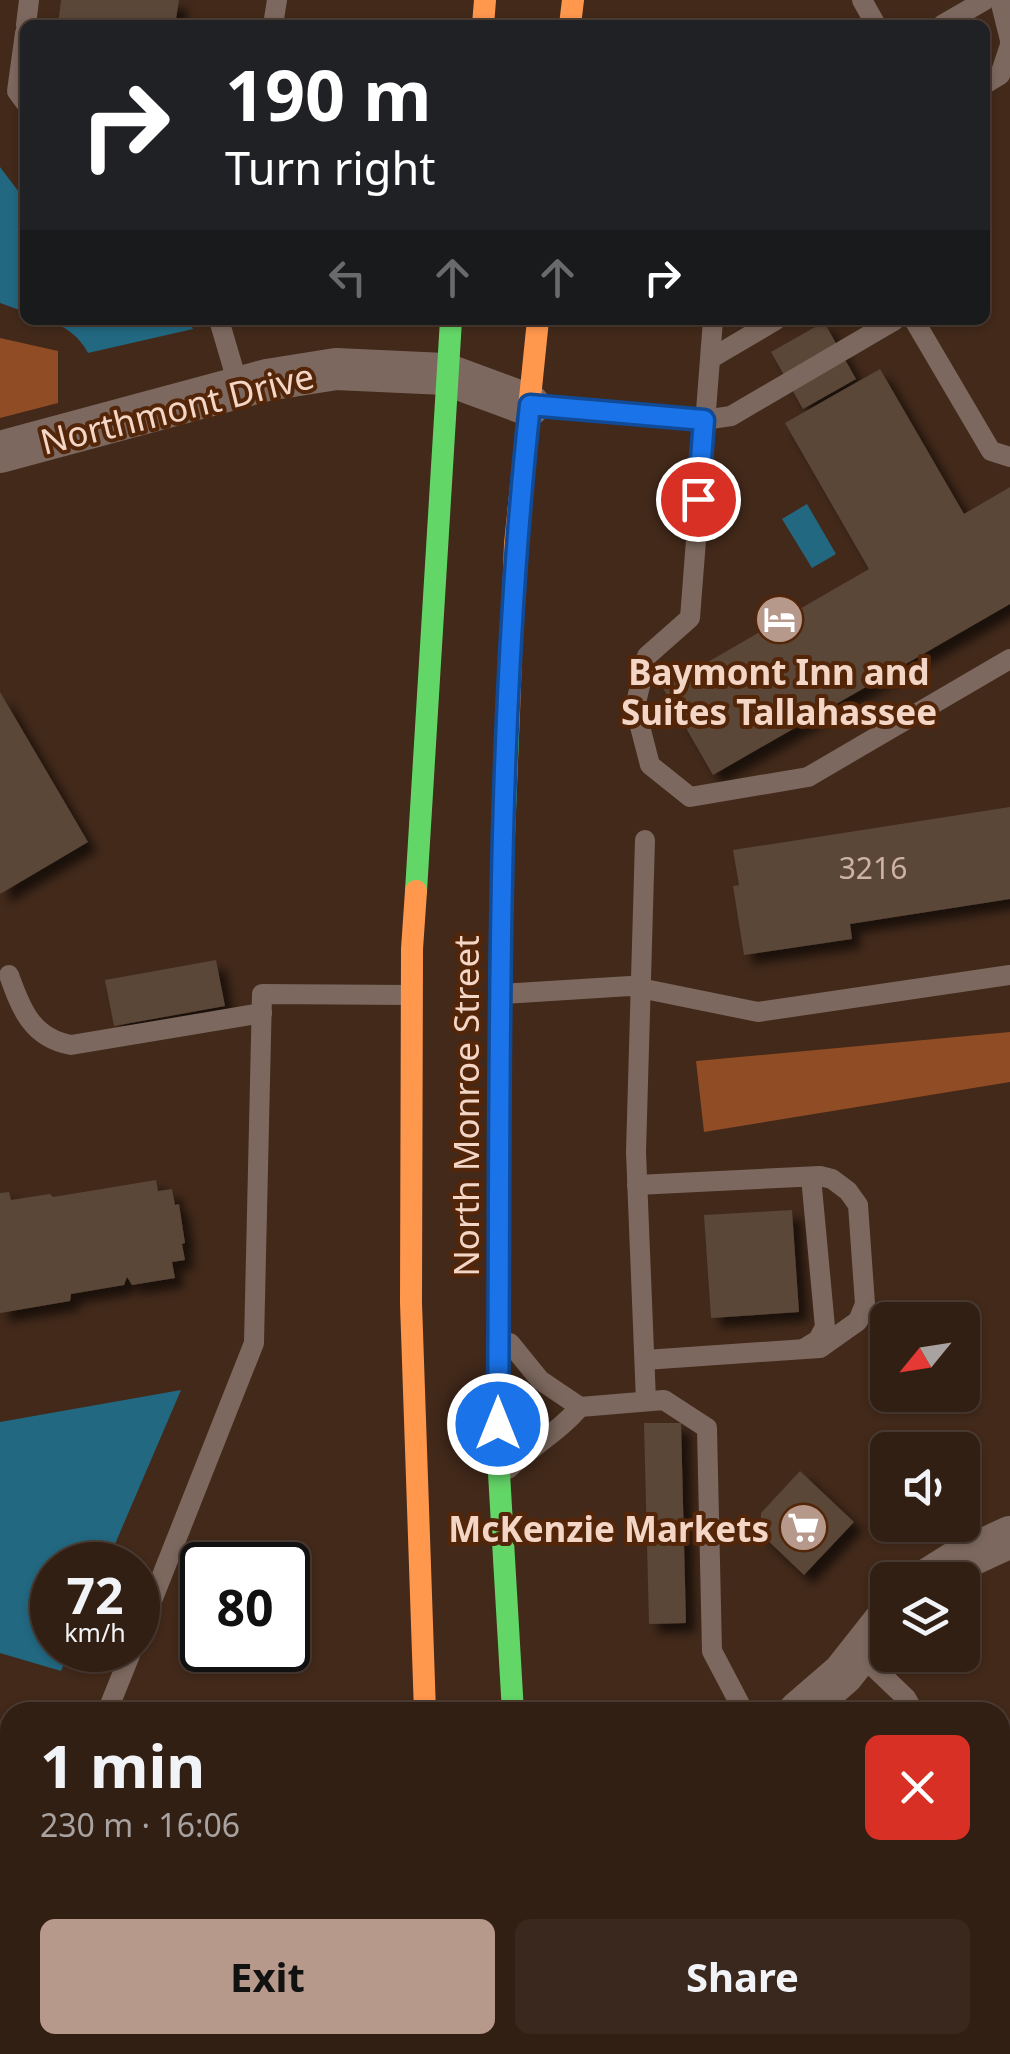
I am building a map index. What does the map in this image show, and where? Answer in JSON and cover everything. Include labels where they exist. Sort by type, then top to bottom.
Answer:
[{"type":"highway","name":"North Monroe Street","points":[[425,1702],[411,1302],[445,374],[450,325]]},
{"type":"highway","name":"North Monroe Street","points":[[512,1702],[499,1477],[491,994],[515,544],[538,325]]},
{"type":"street","name":"Northmont Drive","points":[[0,452],[239,388],[336,369],[445,374],[530,405]]},
{"type":"street","points":[[956,1562],[1010,1537]]},
{"type":"street","points":[[810,1702],[842,1674],[870,1639]]},
{"type":"lane","points":[[951,20],[985,0]]},
{"type":"lane","points":[[990,81],[1000,74],[1010,42],[1000,0]]},
{"type":"lane","points":[[220,325],[239,388]]},
{"type":"lane","points":[[713,325],[690,618],[647,656],[635,707],[650,765],[690,797],[808,777],[1010,658]]},
{"type":"lane","points":[[710,359],[768,325]]},
{"type":"lane","points":[[530,405],[704,420],[731,416],[887,325]]},
{"type":"lane","points":[[917,325],[991,450],[1010,457]]},
{"type":"lane","points":[[644,840],[637,1185],[646,1402]]},
{"type":"lane","points":[[9,975],[21,1010],[38,1032],[71,1045],[262,1013]]},
{"type":"lane","points":[[491,994],[640,988],[758,1012],[1010,975]]},
{"type":"lane","points":[[160,1580],[254,1343],[262,994],[421,994]]},
{"type":"lane","points":[[799,1352],[818,1340],[824,1327],[811,1177]]},
{"type":"lane","points":[[637,1185],[832,1179],[848,1190],[858,1205],[866,1304],[858,1321],[820,1348],[645,1360]]},
{"type":"lane","points":[[499,1330],[540,1380],[580,1408],[664,1400],[708,1428],[712,1651],[739,1702]]},
{"type":"lane","points":[[499,1477],[534,1444],[564,1426],[580,1408]]},
{"type":"lane","points":[[859,1652],[908,1702]]},
{"type":"lane","points":[[111,1702],[123,1672]]},
{"type":"shaded area","points":[[0,338],[58,351],[58,403],[0,418]]},
{"type":"shaded area","points":[[1010,1032],[1010,1082],[704,1132],[696,1061]]},
{"type":"water","points":[[0,167],[20,193],[20,310],[0,303]]},
{"type":"water","points":[[60,325],[191,325],[193,329],[88,353]]},
{"type":"water","points":[[807,504],[836,554],[812,568],[782,519]]},
{"type":"water","points":[[181,1390],[116,1542],[30,1542],[30,1662],[0,1653],[0,1422]]},
{"type":"building","points":[[61,0],[179,0],[176,20],[59,20]]},
{"type":"building","points":[[819,325],[826,325],[856,379],[803,409],[771,352]]},
{"type":"building","points":[[880,369],[964,514],[1010,487],[1010,604],[713,775],[663,688],[869,569],[785,423]]},
{"type":"building","points":[[0,692],[88,842],[0,894]]},
{"type":"building","points":[[1010,807],[1010,899],[850,924],[852,939],[744,955],[733,886],[739,885],[733,850]]},
{"type":"building","points":[[216,960],[225,1006],[114,1026],[105,980]]},
{"type":"building","points":[[156,1180],[158,1191],[172,1189],[175,1205],[179,1204],[185,1260],[172,1262],[175,1278],[132,1285],[127,1277],[124,1285],[71,1294],[70,1301],[0,1313],[0,1193],[9,1192],[11,1200],[50,1194],[53,1197]]},
{"type":"building","points":[[792,1210],[799,1312],[711,1318],[704,1215]]},
{"type":"building","points":[[644,1423],[681,1423],[686,1623],[649,1624]]},
{"type":"building","name":"McKenzie Markets","points":[[800,1471],[854,1522],[804,1575],[761,1534],[761,1513]]},
{"type":"traffic: fast","points":[[416,891],[451,325]]},
{"type":"traffic: fast","points":[[509,712],[500,936],[498,1456],[512,1702]]},
{"type":"traffic: slow","points":[[483,20],[485,0]]},
{"type":"traffic: slow","points":[[571,20],[573,0]]},
{"type":"traffic: slow","points":[[509,712],[515,544],[537,325]]},
{"type":"traffic: slow","points":[[416,891],[412,949],[411,1303],[425,1702]]},
{"type":"place","name":"Baymont Inn and Suites Tallahassee","points":[[779,619]]},
{"type":"place","name":"McKenzie Markets","points":[[804,1528]]},
{"type":"route","points":[[498,1424],[500,936],[515,544],[530,405],[704,420],[698,499]]}]
